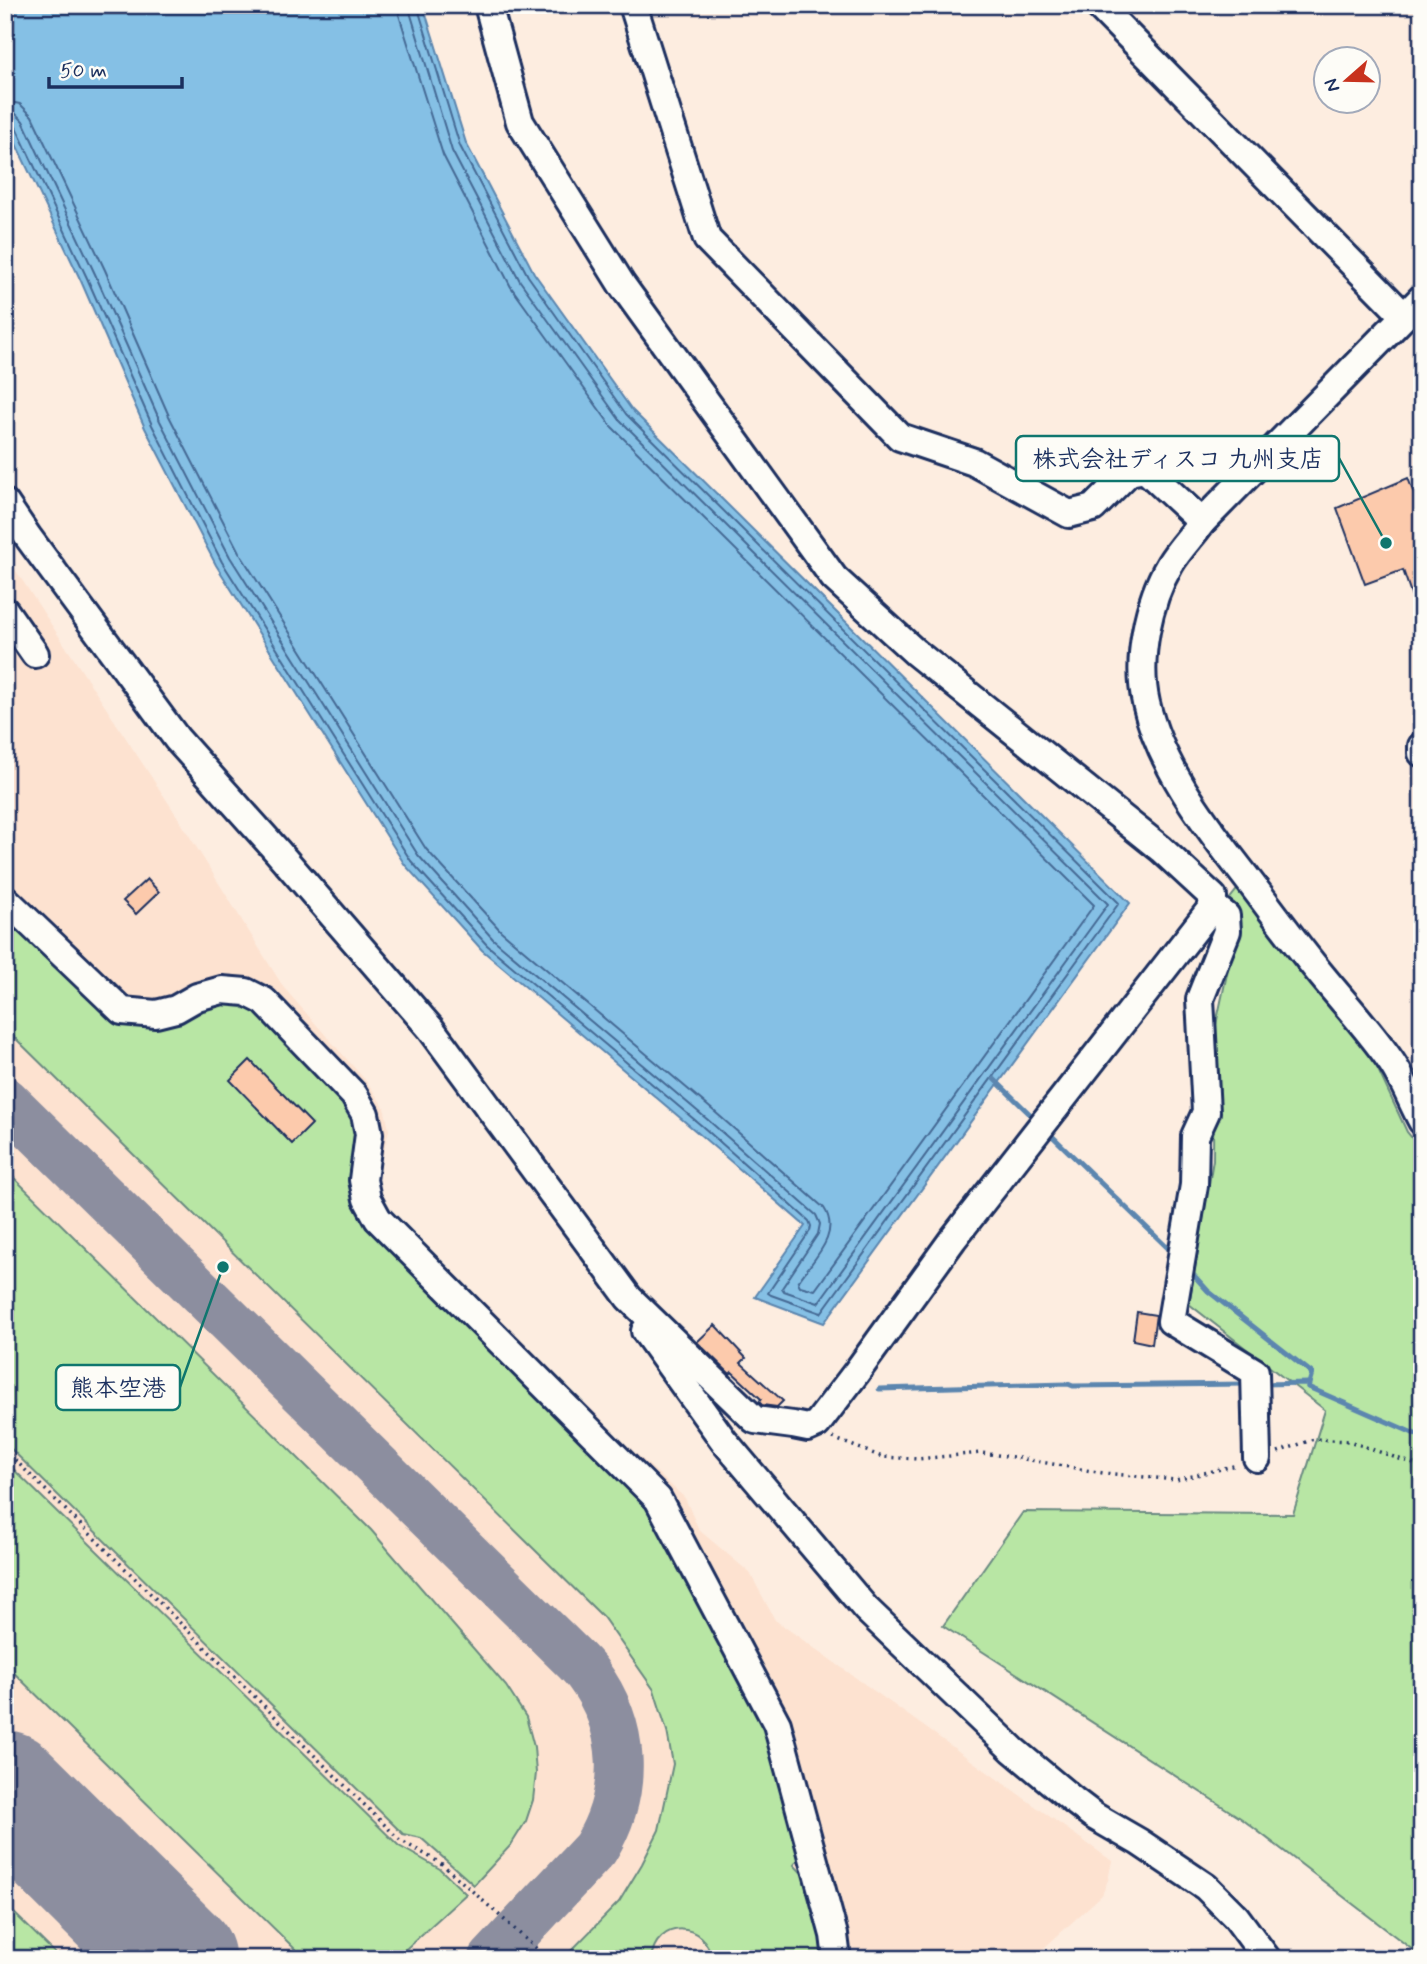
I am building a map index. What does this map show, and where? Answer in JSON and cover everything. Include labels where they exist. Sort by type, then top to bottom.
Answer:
[{"type":"street","points":[[5,503],[177,739],[278,851],[431,1029],[629,1298],[755,1420],[808,1428],[817,1424],[953,1239],[1213,906],[1213,897],[1161,849],[915,652],[834,578],[622,285],[520,122],[488,5]]},
{"type":"street","points":[[633,5],[707,239],[900,436],[974,462],[1069,514],[1093,508],[1129,472],[1145,469],[1202,522]]},
{"type":"street","points":[[1098,5],[1413,307],[1202,522],[1170,563],[1155,595],[1145,635],[1145,700],[1154,729],[1191,802],[1309,960],[1391,1060],[1422,1121]]},
{"type":"street","points":[[5,611],[35,654]]},
{"type":"street","points":[[1422,746],[1422,753]]},
{"type":"street","points":[[5,899],[122,1011],[156,1014],[176,1009],[197,998],[222,990],[246,992],[264,1001],[354,1095],[365,1114],[369,1134],[363,1180],[367,1199],[378,1219],[658,1499],[777,1724],[834,1935],[837,1959]]},
{"type":"street","points":[[1213,906],[1226,916],[1227,931],[1200,999],[1206,1112],[1195,1136],[1194,1185],[1171,1321],[1255,1372],[1257,1458]]},
{"type":"street","points":[[431,1029],[724,1441],[866,1609],[1013,1751],[1094,1816],[1139,1842],[1206,1887],[1236,1917],[1267,1959]]},
{"type":"street","points":[[1391,1060],[1422,1082]]},
{"type":"path","points":[[808,1428],[882,1457],[918,1459],[981,1453],[1103,1473],[1176,1480],[1228,1468],[1314,1440],[1349,1441],[1422,1467]]},
{"type":"path","points":[[5,1450],[400,1840],[442,1864],[548,1959]]},
{"type":"shaded area","points":[[5,554],[177,816],[284,988],[367,1082],[384,1107],[389,1130],[378,1175],[378,1188],[387,1210],[494,1324],[685,1498],[699,1530],[750,1573],[775,1620],[1112,1861],[1102,1895],[1032,1959],[5,1959]]},
{"type":"green space","points":[[1244,881],[1368,1048],[1407,1132],[1422,1150],[1422,1957],[1242,1819],[943,1626],[1023,1512],[1293,1514],[1325,1410],[1189,1304],[1213,1160],[1214,1034],[1233,946],[1224,906]]},
{"type":"green space","points":[[5,909],[108,1008],[216,998],[250,1000],[353,1109],[358,1127],[354,1175],[653,1498],[771,1725],[804,1851],[794,1865],[811,1883],[830,1959],[712,1959],[708,1946],[700,1937],[681,1929],[662,1937],[655,1946],[651,1959],[563,1959],[619,1902],[659,1830],[673,1764],[667,1731],[654,1690],[603,1617],[5,1028]]},
{"type":"green space","points":[[5,1169],[371,1530],[506,1686],[526,1717],[534,1747],[536,1773],[533,1800],[526,1821],[511,1845],[474,1885],[421,1838],[403,1834],[5,1443]]},
{"type":"green space","points":[[5,1461],[399,1846],[440,1869],[466,1894],[407,1948],[388,1959],[310,1959],[299,1953],[5,1664]]},
{"type":"green space","points":[[5,1904],[61,1959],[5,1959]]},
{"type":"water","points":[[5,5],[423,5],[466,143],[534,273],[632,410],[1130,903],[824,1323],[755,1297],[805,1226],[482,950],[405,865],[216,565],[145,428],[81,281],[5,121]]},
{"type":"building","points":[[1408,478],[1422,515],[1422,617],[1419,617],[1403,570],[1365,584],[1337,508]]},
{"type":"building","points":[[147,879],[159,892],[136,914],[123,901]]},
{"type":"building","points":[[250,1060],[312,1124],[292,1144],[230,1080]]},
{"type":"building","points":[[1137,1312],[1156,1315],[1152,1344],[1133,1340]]},
{"type":"building","points":[[715,1325],[746,1358],[741,1363],[783,1401],[777,1407],[762,1405],[759,1402],[761,1399],[697,1342]]},
{"type":"waterway","points":[[994,1079],[1037,1121]]},
{"type":"waterway","points":[[1046,1130],[1175,1255]]},
{"type":"waterway","points":[[1189,1270],[1208,1291],[1312,1373],[1308,1387]]},
{"type":"waterway","points":[[1263,1384],[1309,1383],[1308,1387],[1422,1437]]},
{"type":"waterway","points":[[879,1389],[1068,1384],[1247,1384]]},
{"type":"taxiway","points":[[5,1100],[576,1661],[600,1693],[610,1715],[619,1760],[614,1805],[606,1827],[595,1849],[492,1959]]},
{"type":"runway","points":[[5,1790],[176,1959]]},
{"type":"place","name":"株式会社ディスコ 九州支店","points":[[1386,543]]},
{"type":"place","name":"熊本空港","points":[[223,1267]]}]
